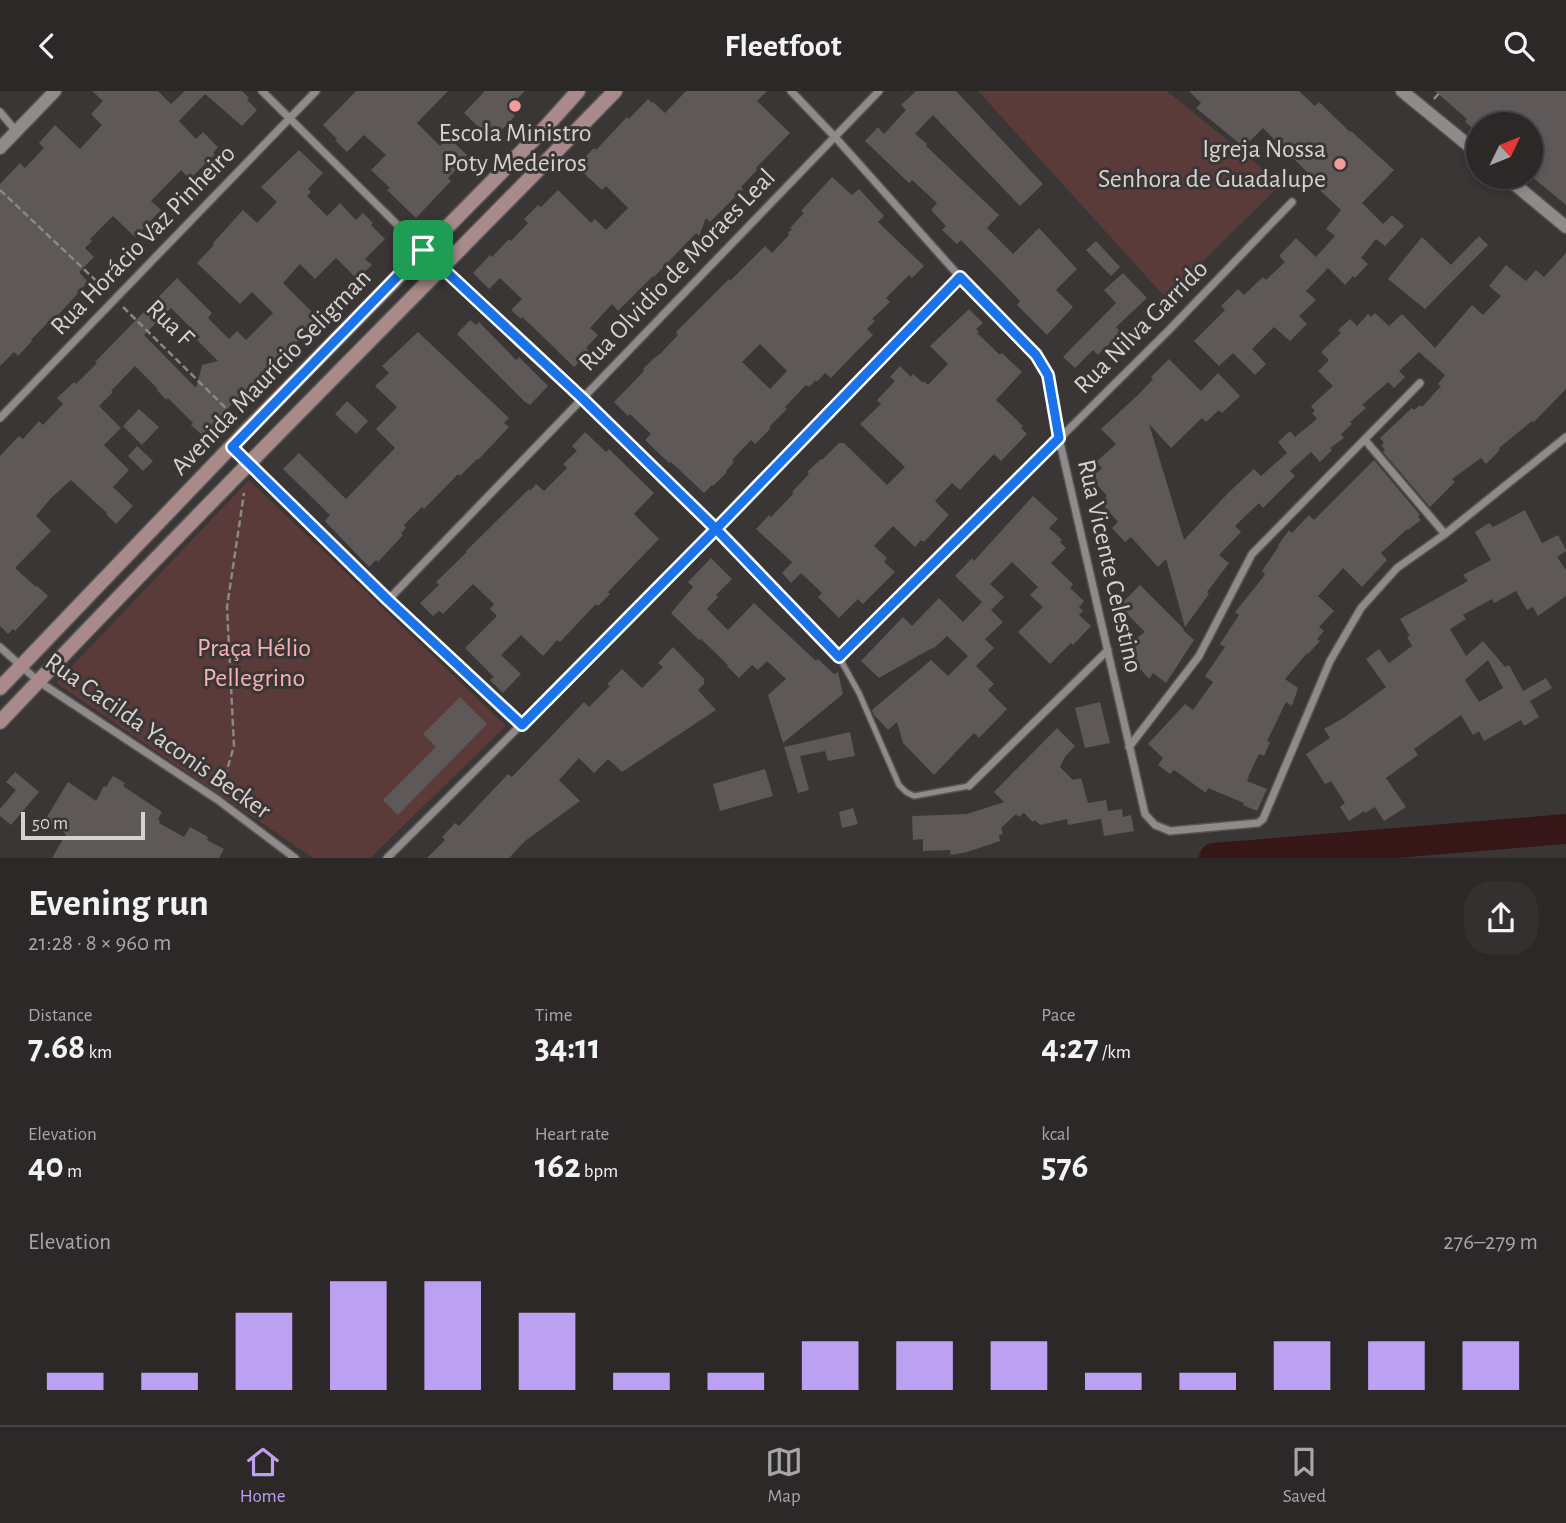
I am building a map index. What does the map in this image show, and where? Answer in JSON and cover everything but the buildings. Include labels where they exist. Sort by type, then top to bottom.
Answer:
[{"type":"main road","name":"Avenida Maurício Seligman","points":[[0,688],[578,91]]},
{"type":"main road","name":"Avenida Maurício Seligman","points":[[0,722],[248,463],[615,91]]},
{"type":"street","points":[[0,148],[55,91]]},
{"type":"street","points":[[262,91],[442,269],[582,398],[716,529],[839,657]]},
{"type":"street","name":"Rua Horácio Vaz Pinheiro","points":[[0,418],[316,91]]},
{"type":"street","name":"Rua Vicente Celestino","points":[[791,91],[960,277],[1036,355],[1048,375],[1059,438],[1129,747],[1146,814],[1155,825],[1170,831],[1258,823],[1263,819],[1330,661],[1361,608],[1397,568],[1445,534]]},
{"type":"street","name":"Rua Olvidio de Moraes Leal","points":[[388,600],[879,91]]},
{"type":"street","points":[[1402,91],[1466,143]]},
{"type":"street","points":[[0,112],[16,131]]},
{"type":"street","points":[[1520,189],[1566,227]]},
{"type":"street","name":"Rua Nilva Garrido","points":[[839,657],[1169,330],[1292,202]]},
{"type":"street","points":[[387,858],[716,529],[960,277]]},
{"type":"street","points":[[1129,747],[1199,656],[1252,554],[1420,383]]},
{"type":"street","points":[[1365,440],[1445,534],[1566,437]]},
{"type":"street","points":[[232,447],[388,600],[522,725]]},
{"type":"street","name":"Rua Cacilda Yaconis Becker","points":[[0,647],[38,681],[218,800],[295,858]]},
{"type":"street","points":[[969,786],[1108,650]]},
{"type":"lane","points":[[839,657],[859,693],[899,785],[906,792],[914,796],[969,786]]},
{"type":"path","name":"Rua F","points":[[0,190],[248,429]]},
{"type":"path","points":[[218,800],[234,746],[227,607],[244,489]]},
{"type":"green space","points":[[978,91],[1167,91],[1281,184],[1166,298]]},
{"type":"green space","name":"Praça Hélio Pellegrino","points":[[249,480],[506,726],[370,858],[313,858],[56,683]]},
{"type":"waterway","points":[[1214,858],[1566,829]]},
{"type":"place","name":"Escola Ministro Poty Medeiros","points":[[515,106]]},
{"type":"place","name":"Igreja Nossa Senhora de Guadalupe","points":[[1340,164]]},
{"type":"route","points":[[423,250],[232,447],[388,600],[522,725],[716,529],[839,657],[1059,438],[1048,375],[1042,364],[960,277],[716,529],[582,398],[423,250]]}]
